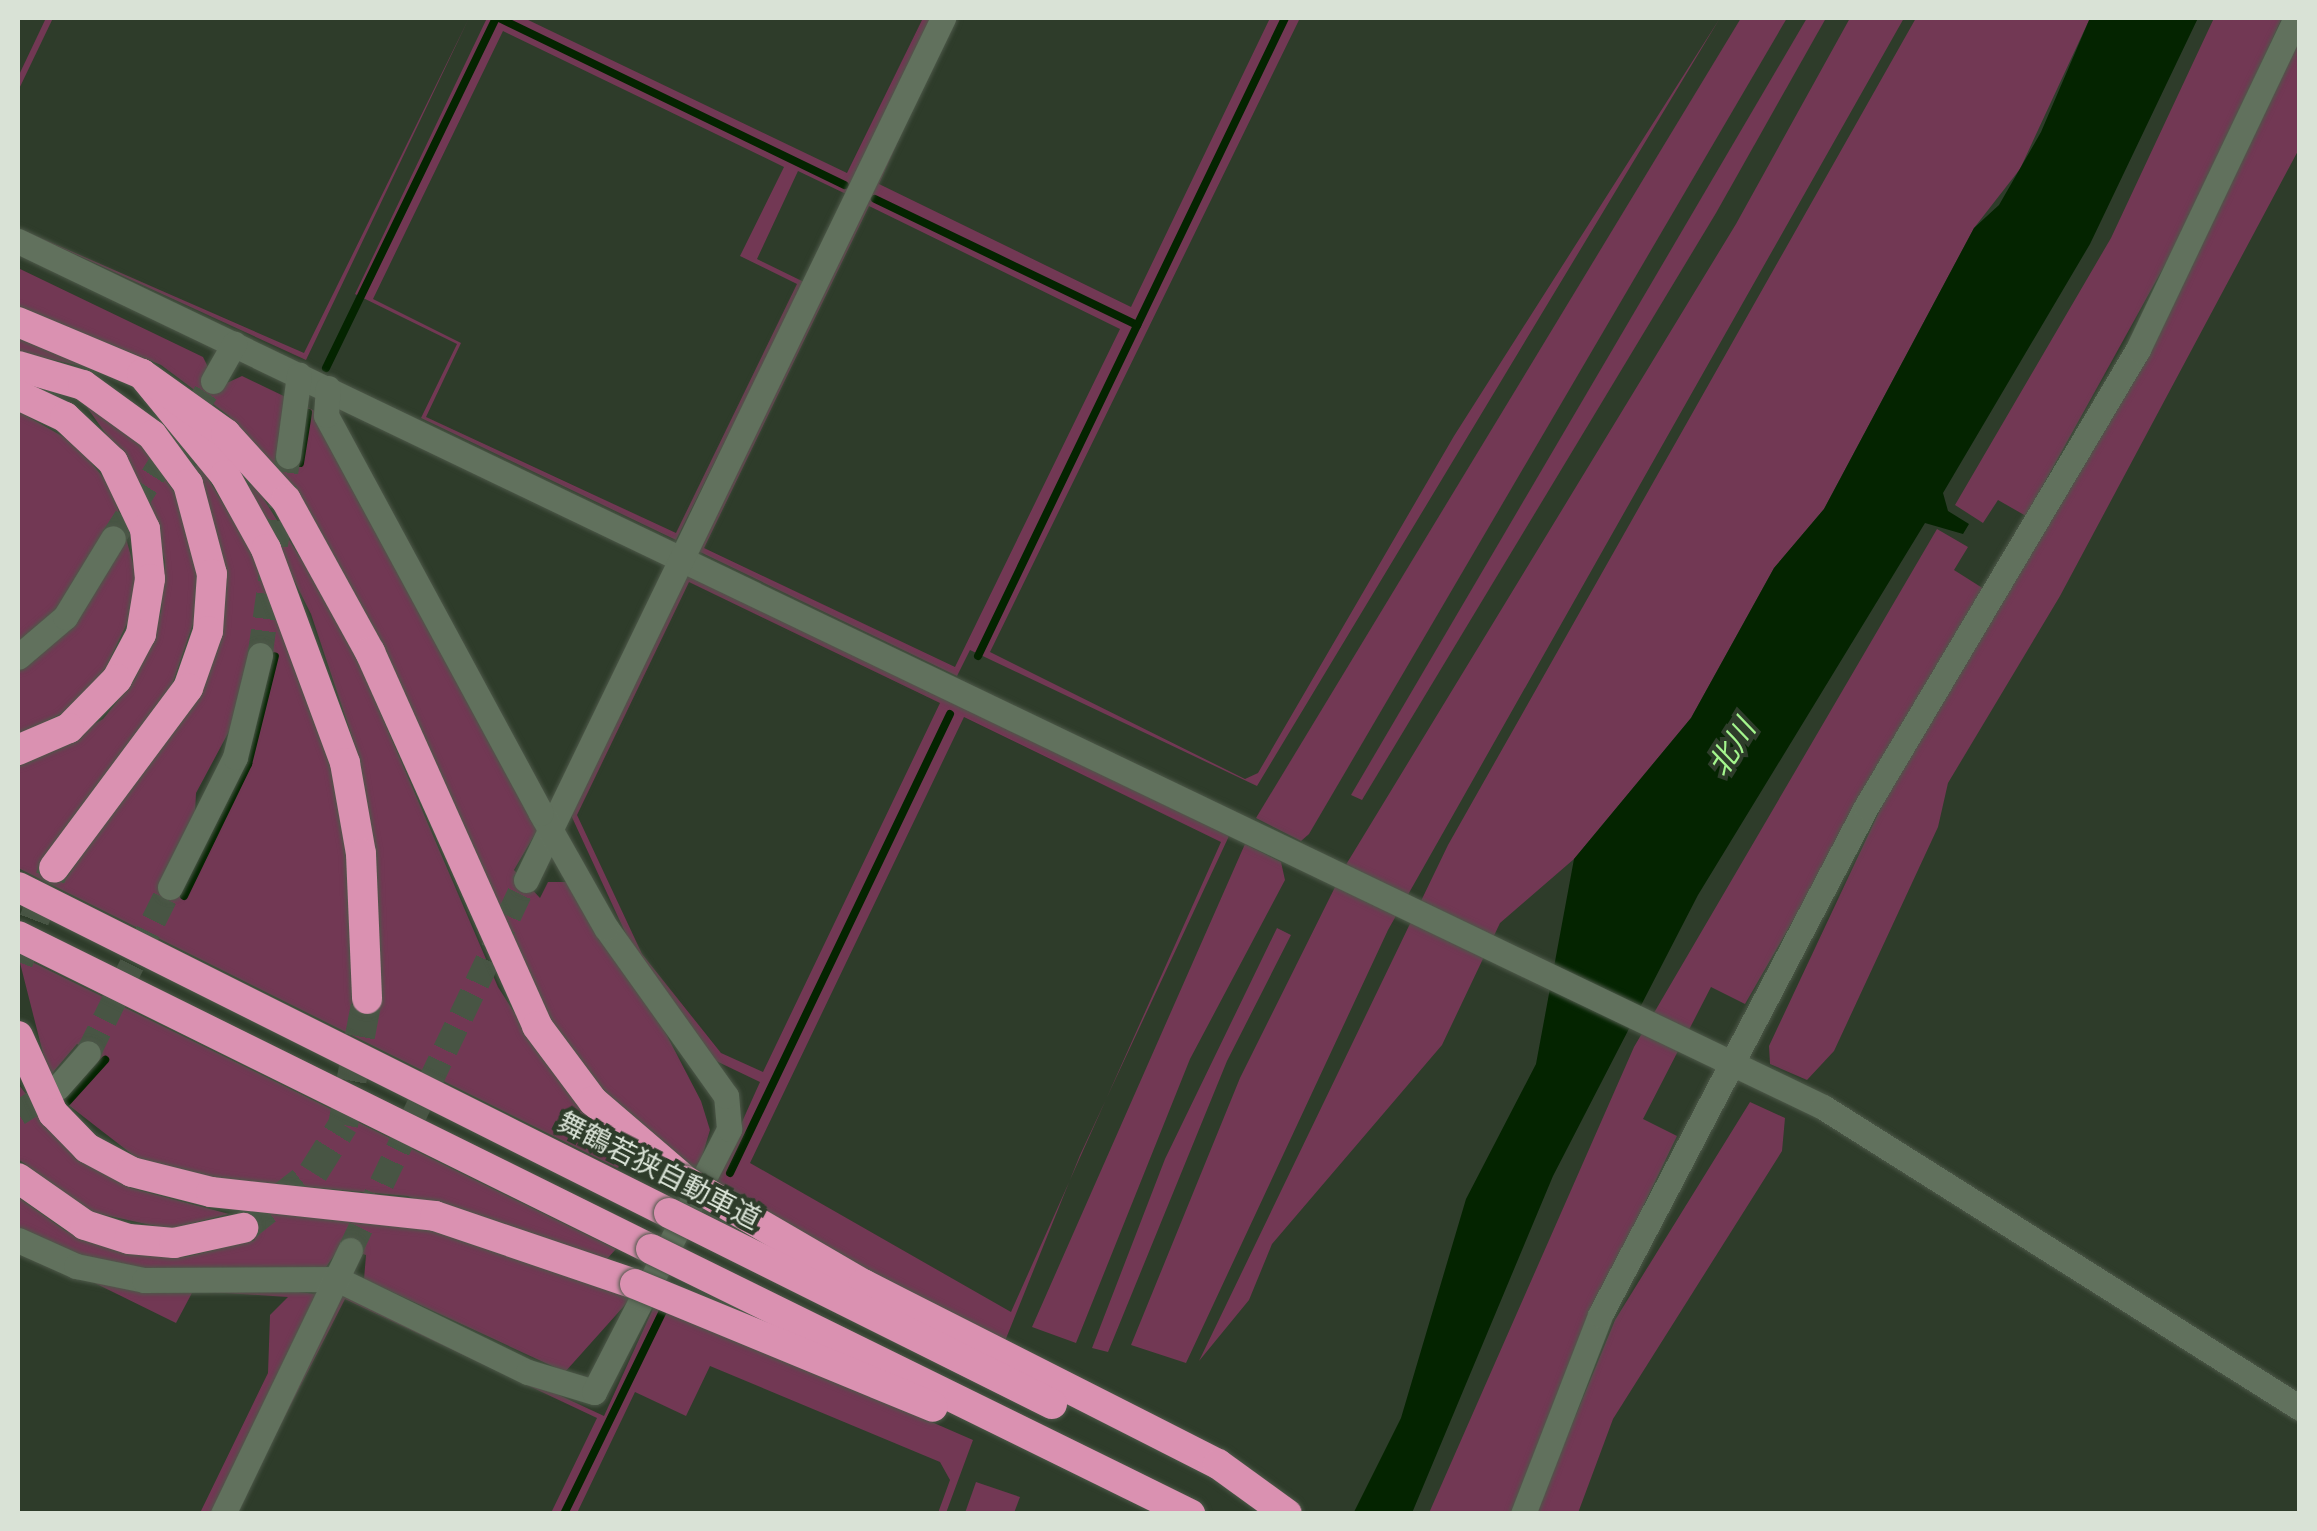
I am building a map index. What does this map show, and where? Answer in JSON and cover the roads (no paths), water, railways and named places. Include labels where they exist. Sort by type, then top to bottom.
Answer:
[{"type":"highway","points":[[18,322],[142,374],[226,434],[286,500],[354,619],[537,1026],[593,1101],[686,1181],[863,1284],[1218,1464],[1287,1514]]},
{"type":"highway","points":[[18,366],[83,385],[152,434],[188,484],[212,574],[208,630],[188,688],[54,868]]},
{"type":"highway","points":[[142,374],[244,507],[320,676],[361,854],[366,999]]},
{"type":"highway","points":[[18,395],[65,416],[113,462],[146,528],[150,578],[141,634],[117,680],[68,728],[18,750]]},
{"type":"highway","name":"舞鶴若狭自動車道","points":[[18,886],[1272,1514]]},
{"type":"highway","points":[[18,936],[1190,1514]]},
{"type":"highway","points":[[18,1036],[54,1113],[88,1148],[132,1172],[211,1192],[435,1216],[636,1284],[1190,1514]]},
{"type":"highway","points":[[18,1178],[85,1225],[129,1239],[174,1242],[243,1228]]},
{"type":"street","points":[[526,880],[943,18]]},
{"type":"street","points":[[1523,1514],[1600,1314],[1721,1058],[2138,350],[2296,18]]},
{"type":"street","points":[[18,241],[1721,1058],[1917,1160],[2300,1408]]},
{"type":"street","points":[[213,381],[234,344]]},
{"type":"street","points":[[288,456],[299,375]]},
{"type":"street","points":[[18,1240],[76,1266],[144,1280],[337,1279],[528,1372],[594,1392],[729,1129],[726,1096],[606,928],[326,414],[328,388]]},
{"type":"street","points":[[18,657],[64,617],[113,538]]},
{"type":"street","points":[[170,887],[235,757],[260,655]]},
{"type":"street","points":[[58,1087],[88,1053]]},
{"type":"street","points":[[224,1514],[350,1250]]},
{"type":"water","name":"北川","points":[[2090,18],[2198,18],[2090,244],[1943,493],[1948,511],[1969,524],[1963,534],[1925,523],[1698,895],[1553,1176],[1412,1513],[1353,1514],[1401,1418],[1466,1199],[1536,1064],[1574,859],[1691,718],[1774,568],[1824,509],[1974,228],[1999,205],[2041,132]]},
{"type":"waterway","points":[[326,368],[496,18]]},
{"type":"waterway","points":[[499,18],[845,185]]},
{"type":"waterway","points":[[978,656],[1285,18]]},
{"type":"waterway","points":[[875,199],[1137,325]]},
{"type":"waterway","points":[[300,463],[308,413]]},
{"type":"waterway","points":[[184,896],[248,764],[275,656]]},
{"type":"waterway","points":[[730,1173],[950,714]]},
{"type":"waterway","points":[[67,1102],[105,1060]]},
{"type":"waterway","points":[[564,1514],[665,1307]]},
{"type":"tunnel","points":[[113,538],[213,381]]},
{"type":"tunnel","points":[[260,655],[288,456]]},
{"type":"tunnel","points":[[18,962],[54,868]]},
{"type":"tunnel","points":[[350,1250],[526,880]]},
{"type":"tunnel","points":[[88,1053],[170,887]]},
{"type":"tunnel","points":[[243,1228],[313,1173],[343,1125],[367,999]]},
{"type":"tunnel","points":[[18,1113],[58,1087]]}]
